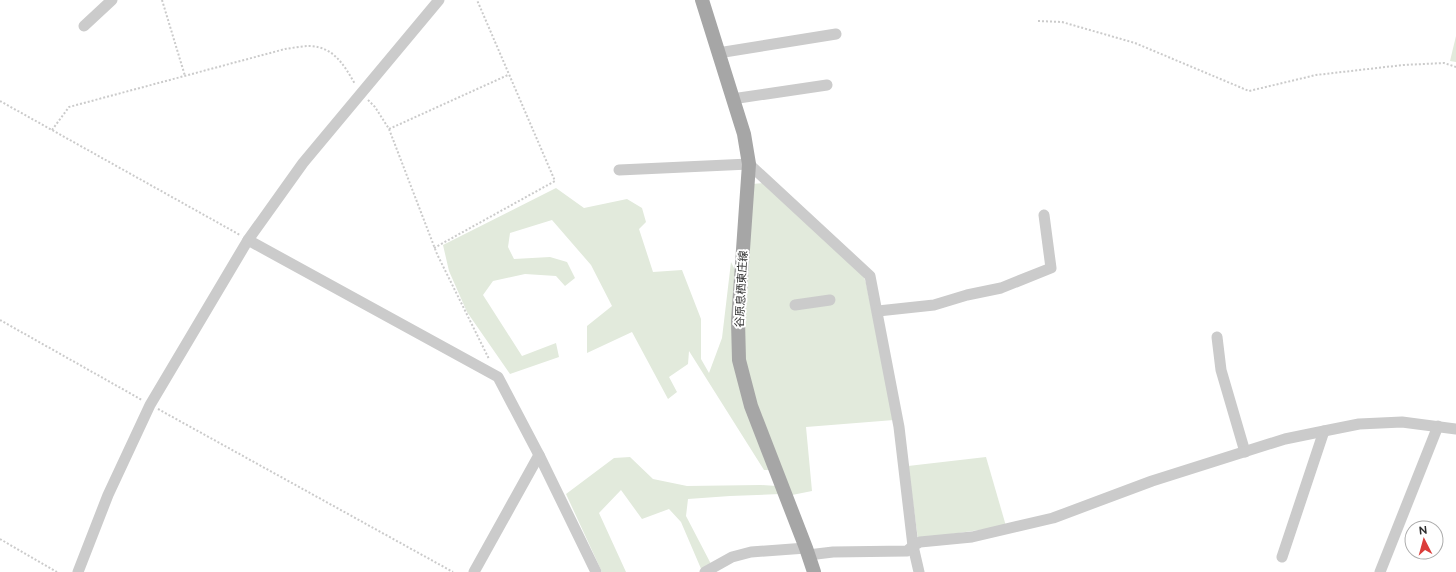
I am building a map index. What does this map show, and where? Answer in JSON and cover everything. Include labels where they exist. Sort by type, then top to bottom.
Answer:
[{"type":"main road","name":"谷原息栖東庄線","points":[[702,0],[732,100],[744,134],[749,164],[738,322],[739,360],[751,406],[814,572]]},
{"type":"street","points":[[84,26],[112,0]]},
{"type":"street","points":[[78,572],[108,494],[150,405],[248,240],[303,163],[439,0]]},
{"type":"street","points":[[718,53],[836,34]]},
{"type":"street","points":[[732,100],[827,85]]},
{"type":"street","points":[[619,170],[749,164],[870,276],[878,311],[899,427],[913,546],[919,572]]},
{"type":"street","points":[[878,311],[934,305],[967,295],[1001,288],[1051,268],[1044,216]]},
{"type":"street","points":[[248,240],[498,377],[539,455],[596,572]]},
{"type":"street","points":[[795,305],[830,300]]},
{"type":"street","points":[[1217,337],[1221,370],[1245,452]]},
{"type":"street","points":[[705,572],[732,557],[745,554],[807,551],[832,552],[908,550],[920,542],[972,537],[1053,518],[1152,481],[1285,439],[1324,430],[1359,424],[1402,422],[1456,429]]},
{"type":"street","points":[[1380,572],[1438,426]]},
{"type":"street","points":[[1282,557],[1324,430]]},
{"type":"street","points":[[474,572],[539,455]]},
{"type":"path","points":[[162,0],[185,76]]},
{"type":"path","points":[[434,248],[555,181],[508,75],[477,0]]},
{"type":"path","points":[[1038,21],[1062,22],[1135,43],[1249,91],[1316,75],[1403,65],[1444,63],[1456,67]]},
{"type":"path","points":[[52,130],[69,107],[285,49],[310,46],[324,49],[341,61],[361,93],[375,107],[389,129],[434,248],[498,377]]},
{"type":"path","points":[[389,129],[508,75]]},
{"type":"path","points":[[0,101],[248,240]]},
{"type":"path","points":[[0,320],[150,405],[453,572]]},
{"type":"path","points":[[0,539],[57,572]]},
{"type":"shaded area","points":[[1456,36],[1456,62],[1450,61]]},
{"type":"shaded area","points":[[765,183],[863,274],[894,420],[806,427],[812,491],[792,495],[757,407],[743,356],[743,319],[752,184]]},
{"type":"shaded area","points":[[556,188],[584,208],[627,199],[642,208],[646,222],[639,229],[653,272],[682,270],[701,319],[701,359],[709,373],[722,338],[731,262],[736,272],[733,325],[770,470],[764,470],[689,351],[688,364],[669,377],[677,392],[668,399],[632,332],[587,353],[587,326],[612,306],[591,265],[552,220],[510,233],[508,247],[514,259],[550,257],[567,262],[575,278],[565,286],[556,276],[525,274],[493,281],[483,295],[522,356],[556,343],[559,357],[510,374],[467,312],[449,271],[443,245]]},
{"type":"shaded area","points":[[630,457],[653,479],[687,486],[777,486],[780,494],[688,499],[686,516],[711,564],[702,571],[681,522],[669,509],[642,519],[621,490],[599,513],[626,572],[602,572],[566,494],[614,458]]},
{"type":"shaded area","points":[[986,457],[1006,526],[918,539],[908,466]]}]
